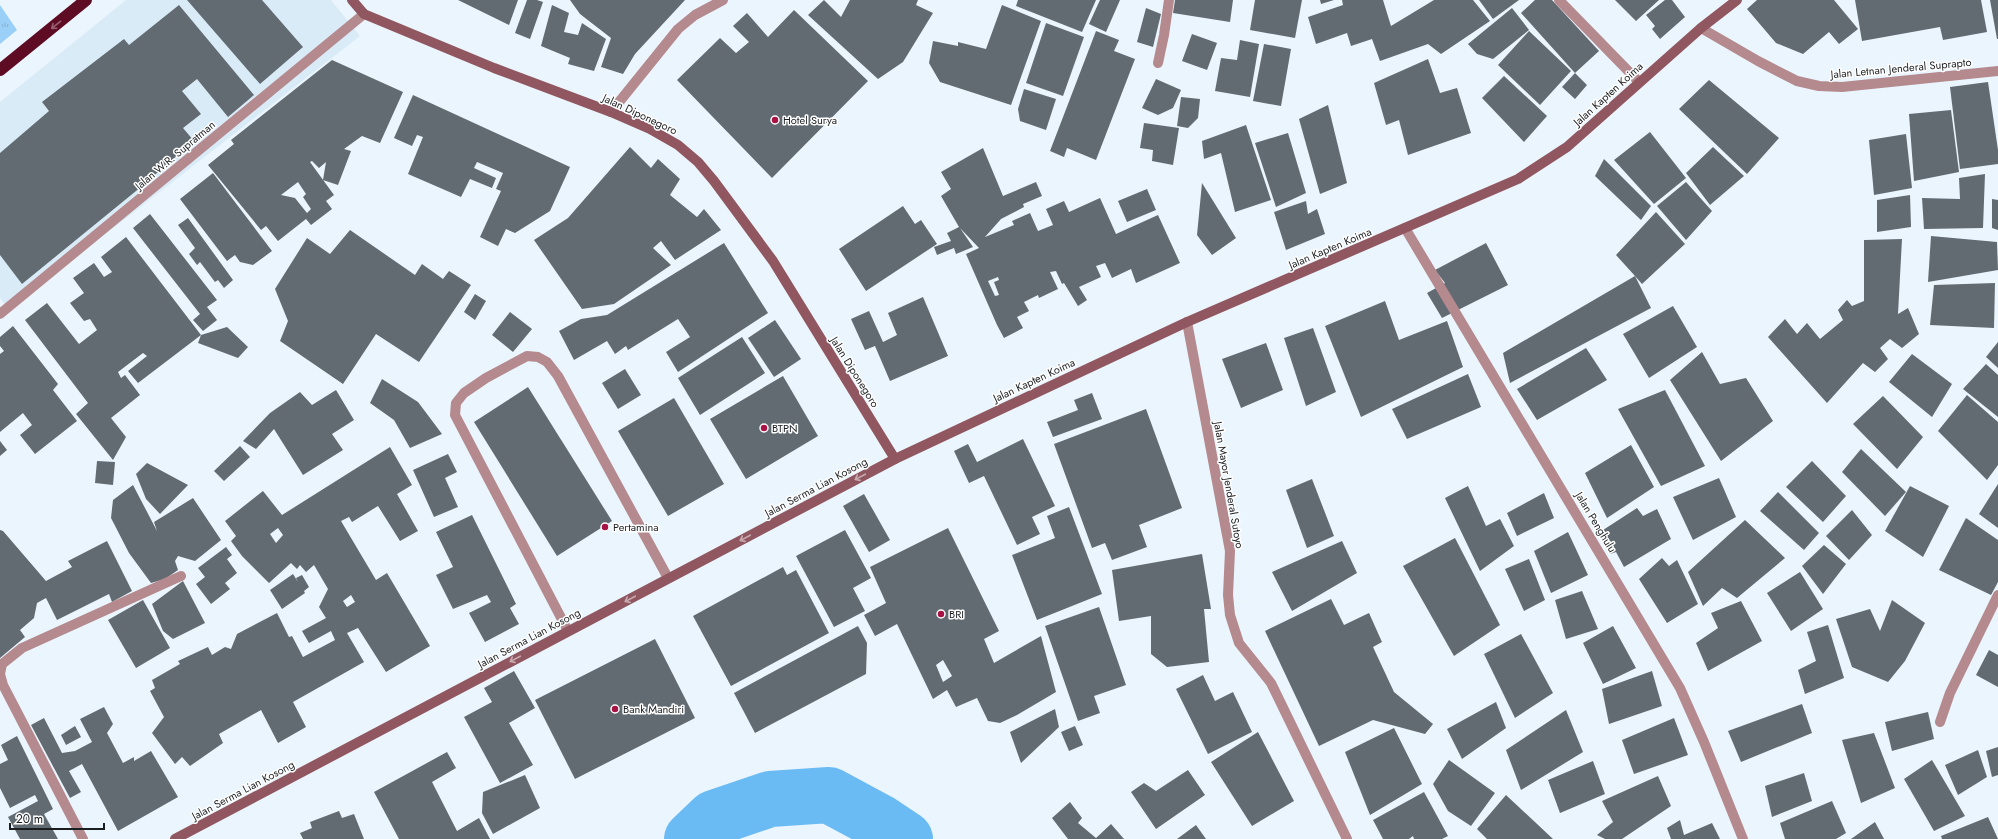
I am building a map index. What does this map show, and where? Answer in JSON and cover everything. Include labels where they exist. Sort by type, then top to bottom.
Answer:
[{"type":"highway","points":[[0,70],[86,0]]},
{"type":"street","name":"Jalan Diponegoro","points":[[352,0],[364,14],[494,68],[611,112],[650,129],[678,145],[698,162],[714,181],[773,261],[895,459]]},
{"type":"street","points":[[611,112],[678,30],[695,15],[723,0]]},
{"type":"street","points":[[1158,63],[1169,0]]},
{"type":"street","points":[[1559,0],[1639,82]]},
{"type":"street","name":"Jalan Kapten Koima","points":[[895,459],[1187,322],[1518,179],[1539,167],[1567,147],[1701,28],[1737,0]]},
{"type":"street","name":"Jalan W.R. Supratman","points":[[0,314],[364,14]]},
{"type":"street","name":"Jalan Letnan Jenderal Suprapto","points":[[1701,28],[1776,71],[1797,81],[1819,86],[1842,87],[1998,71]]},
{"type":"street","name":"Jalan Penghulu","points":[[1405,228],[1680,688],[1704,742],[1743,839]]},
{"type":"street","name":"Jalan Mayor Jenderal Sutoyo","points":[[1187,322],[1230,551],[1228,595],[1230,615],[1239,643],[1271,683],[1347,839]]},
{"type":"street","points":[[568,631],[456,415],[456,403],[464,393],[486,378],[527,356],[538,357],[547,362],[558,376],[668,578]]},
{"type":"street","name":"Jalan Serma Lian Kosong","points":[[175,839],[895,459]]},
{"type":"street","points":[[83,839],[3,685],[0,674],[2,664],[22,648],[181,576]]},
{"type":"street","points":[[1940,722],[1950,693],[1998,595]]},
{"type":"shaded area","points":[[126,0],[331,0],[360,36],[9,309],[0,298],[0,102]]},
{"type":"green space","points":[[0,5],[17,30],[0,44]]},
{"type":"building","points":[[187,0],[262,0],[303,47],[260,84]]},
{"type":"building","points":[[458,0],[518,0],[509,25]]},
{"type":"building","points":[[527,0],[537,0],[543,2],[530,39],[515,33]]},
{"type":"building","points":[[570,0],[685,0],[635,54],[623,74],[601,67],[611,38],[580,14]]},
{"type":"building","points":[[824,0],[841,17],[850,0],[918,0],[916,5],[933,13],[903,62],[878,79],[808,15]]},
{"type":"building","points":[[1018,0],[1096,0],[1082,32],[1016,6]]},
{"type":"building","points":[[1100,0],[1120,0],[1106,32],[1089,24]]},
{"type":"building","points":[[1175,0],[1233,0],[1230,22],[1173,13]]},
{"type":"building","points":[[1255,0],[1302,0],[1295,38],[1250,30]]},
{"type":"building","points":[[1320,0],[1334,0],[1321,4]]},
{"type":"building","points":[[1342,0],[1383,0],[1391,26],[1434,0],[1473,0],[1490,21],[1441,54],[1428,44],[1380,61],[1372,39],[1351,46],[1347,33],[1316,44],[1308,17],[1343,5]]},
{"type":"building","points":[[1479,0],[1519,0],[1493,19]]},
{"type":"building","points":[[1535,0],[1552,0],[1599,51],[1575,73],[1521,13]]},
{"type":"building","points":[[1615,0],[1659,0],[1636,21]]},
{"type":"building","points":[[1665,0],[1672,0],[1685,17],[1660,39],[1652,29],[1655,26],[1646,15]]},
{"type":"building","points":[[1757,0],[1834,0],[1858,29],[1839,44],[1829,32],[1803,54],[1776,43],[1747,9]]},
{"type":"building","points":[[1855,0],[1981,0],[1987,32],[1943,40],[1940,27],[1862,41]]},
{"type":"building","points":[[1990,0],[1998,0],[1998,39],[1997,39]]},
{"type":"building","points":[[179,5],[254,95],[228,117],[197,79],[182,91],[201,114],[183,128],[194,141],[136,191],[22,284],[0,255],[0,153],[49,111],[42,102],[124,39],[129,45]]},
{"type":"building","points":[[552,5],[569,13],[564,32],[578,35],[582,23],[606,39],[594,71],[568,64],[570,58],[541,46]]},
{"type":"building","points":[[1002,5],[1041,21],[1011,105],[940,82],[929,63],[933,41],[958,46],[958,42],[986,49]]},
{"type":"building","points":[[1146,8],[1161,14],[1153,47],[1137,42]]},
{"type":"building","points":[[1512,8],[1529,30],[1493,59],[1477,54],[1468,44]]},
{"type":"building","points":[[794,10],[868,81],[772,178],[677,80],[720,38],[736,53],[749,42],[733,26],[747,13],[768,37]]},
{"type":"building","points":[[1046,23],[1084,37],[1063,96],[1026,83]]},
{"type":"building","points":[[1096,31],[1119,40],[1114,51],[1135,59],[1096,160],[1067,148],[1064,157],[1050,151]]},
{"type":"building","points":[[1529,31],[1571,71],[1540,105],[1498,65]]},
{"type":"building","points":[[1192,34],[1217,43],[1207,70],[1182,61]]},
{"type":"building","points":[[1240,40],[1259,44],[1250,97],[1215,91],[1221,58],[1237,60]]},
{"type":"building","points":[[1264,44],[1291,49],[1281,106],[1253,101]]},
{"type":"building","points":[[1428,59],[1440,93],[1457,88],[1471,133],[1408,155],[1399,120],[1386,125],[1374,83]]},
{"type":"building","points":[[332,60],[403,92],[380,143],[362,136],[344,149],[351,151],[338,185],[323,180],[334,195],[326,201],[332,209],[311,225],[306,219],[278,241],[266,226],[261,230],[208,165],[234,144],[231,140]],"holes":[[[312,161],[319,168],[326,162],[323,180],[310,162]],[[298,182],[306,194],[303,197],[311,209],[307,213],[295,198],[281,195]]]},
{"type":"building","points":[[1575,73],[1587,85],[1575,99],[1562,87]]},
{"type":"building","points":[[1504,76],[1547,116],[1524,142],[1482,98]]},
{"type":"building","points":[[1156,79],[1181,90],[1173,108],[1158,115],[1142,108]]},
{"type":"building","points":[[1709,80],[1779,138],[1747,174],[1679,109]]},
{"type":"building","points":[[1988,82],[1998,150],[1998,164],[1960,169],[1950,87]]},
{"type":"building","points":[[1024,89],[1056,99],[1046,130],[1020,121],[1018,109]]},
{"type":"building","points":[[413,95],[570,167],[550,211],[515,233],[506,229],[498,246],[480,237],[501,191],[496,189],[503,173],[477,162],[474,168],[496,178],[492,188],[470,179],[461,197],[408,174],[423,137],[417,135],[412,146],[394,138]]},
{"type":"building","points":[[1181,97],[1200,99],[1198,118],[1188,128],[1177,126]]},
{"type":"building","points":[[1328,105],[1347,183],[1320,194],[1299,119]]},
{"type":"building","points":[[1951,110],[1959,172],[1914,181],[1909,114]]},
{"type":"building","points":[[1144,123],[1179,128],[1173,165],[1152,161],[1153,150],[1140,148]]},
{"type":"building","points":[[1246,125],[1271,200],[1235,212],[1221,153],[1204,159],[1202,141]]},
{"type":"building","points":[[1650,132],[1686,178],[1654,204],[1614,160]]},
{"type":"building","points":[[1288,133],[1306,193],[1276,207],[1255,143]]},
{"type":"building","points":[[1906,134],[1912,188],[1874,195],[1869,140]]},
{"type":"building","points":[[630,147],[651,168],[658,159],[680,179],[670,195],[697,217],[704,209],[721,230],[675,260],[661,241],[653,248],[671,265],[614,304],[582,309],[534,240],[568,218]]},
{"type":"building","points":[[1713,147],[1744,176],[1710,205],[1686,173]]},
{"type":"building","points":[[983,148],[1003,196],[1036,182],[1042,196],[1023,204],[1024,207],[1001,219],[985,237],[1014,225],[1012,221],[1030,213],[1038,231],[1053,225],[1046,209],[1064,201],[1069,212],[1100,198],[1116,234],[1158,215],[1180,263],[1136,283],[1131,269],[1112,278],[1105,263],[1096,266],[1101,277],[1079,287],[1087,300],[1078,306],[1064,283],[1062,284],[1056,271],[1050,272],[1058,289],[1039,298],[1038,295],[1024,302],[1029,311],[1017,317],[1023,328],[1004,338],[966,254],[979,248],[960,228],[973,247],[956,254],[954,248],[937,255],[934,247],[951,241],[947,233],[959,227],[941,196],[951,189],[941,172]],"holes":[[[998,277],[999,280],[994,282],[999,295],[995,296],[988,281]]]},
{"type":"building","points":[[1604,159],[1651,206],[1641,220],[1595,176]]},
{"type":"building","points":[[213,173],[272,251],[253,265],[240,262],[235,255],[227,261],[180,199]]},
{"type":"building","points":[[1985,174],[1983,228],[1924,229],[1922,198],[1960,199],[1959,178]]},
{"type":"building","points":[[1686,182],[1712,211],[1686,240],[1657,206]]},
{"type":"building","points":[[1202,183],[1236,238],[1212,255],[1197,235]]},
{"type":"building","points":[[1147,189],[1156,210],[1127,222],[1118,201]]},
{"type":"building","points":[[1910,195],[1911,227],[1877,232],[1877,200]]},
{"type":"building","points":[[1992,199],[1998,200],[1998,230],[1992,228]]},
{"type":"building","points":[[1306,201],[1308,214],[1317,209],[1325,234],[1286,250],[1274,212]]},
{"type":"building","points":[[903,206],[915,224],[921,220],[937,244],[866,291],[839,249]]},
{"type":"building","points":[[1656,212],[1685,244],[1642,284],[1616,255]]},
{"type":"building","points":[[150,214],[217,300],[207,307],[217,320],[203,331],[193,320],[200,314],[133,228]]},
{"type":"building","points":[[188,218],[233,280],[224,288],[218,280],[215,282],[200,262],[197,265],[189,254],[195,248],[178,225]]},
{"type":"building","points":[[350,230],[415,275],[422,264],[443,279],[449,271],[471,285],[419,362],[376,334],[343,384],[280,341],[288,321],[275,289],[307,238],[330,254]]},
{"type":"building","points":[[1931,236],[1997,242],[1998,270],[1928,282]]},
{"type":"building","points":[[126,237],[201,335],[138,383],[128,371],[147,356],[143,353],[118,372],[121,378],[125,375],[140,395],[111,418],[126,437],[113,460],[76,414],[88,403],[25,320],[47,303],[79,344],[97,330],[90,319],[84,321],[70,303],[84,293],[73,278],[94,263],[104,277],[112,272],[101,257]]},
{"type":"building","points":[[1902,239],[1898,314],[1908,308],[1919,334],[1902,348],[1890,339],[1880,348],[1888,359],[1875,372],[1863,363],[1827,403],[1768,337],[1785,319],[1797,334],[1807,323],[1820,339],[1843,320],[1838,310],[1847,300],[1852,306],[1864,301],[1864,240]]},
{"type":"building","points":[[724,243],[768,313],[678,372],[666,352],[690,337],[678,319],[628,350],[626,346],[615,354],[607,341],[574,360],[559,331],[581,319],[607,315]]},
{"type":"building","points":[[1486,243],[1508,285],[1442,318],[1427,293],[1445,283],[1435,270]]},
{"type":"building","points":[[1635,276],[1651,308],[1510,383],[1503,353]]},
{"type":"building","points":[[1995,283],[1994,328],[1930,325],[1934,285]]},
{"type":"building","points":[[475,294],[486,301],[475,320],[464,312]]},
{"type":"building","points":[[923,297],[948,356],[890,381],[875,346],[865,350],[851,319],[869,311],[883,342],[897,335],[888,313]]},
{"type":"building","points":[[1385,301],[1399,340],[1447,321],[1463,367],[1361,417],[1325,326]]},
{"type":"building","points":[[1673,306],[1697,347],[1649,378],[1623,334]]},
{"type":"building","points":[[510,312],[532,329],[513,352],[492,335]]},
{"type":"building","points":[[775,320],[801,359],[774,377],[748,338]]},
{"type":"building","points":[[13,326],[58,384],[53,390],[77,421],[35,454],[20,435],[32,425],[23,413],[0,432],[0,354],[4,351],[0,346],[0,337]]},
{"type":"building","points":[[227,327],[248,347],[238,358],[198,343],[201,335]]},
{"type":"building","points":[[1313,328],[1336,392],[1306,406],[1284,338]]},
{"type":"building","points":[[742,337],[765,373],[700,415],[678,378]]},
{"type":"building","points":[[1998,342],[1998,368],[1986,357]]},
{"type":"building","points":[[1266,343],[1283,390],[1241,408],[1222,359]]},
{"type":"building","points":[[1586,348],[1607,380],[1537,420],[1517,389]]},
{"type":"building","points":[[1702,352],[1720,384],[1746,378],[1773,421],[1721,461],[1670,380]]},
{"type":"building","points":[[1912,354],[1952,384],[1932,417],[1889,382]]},
{"type":"building","points":[[1986,364],[1998,375],[1998,417],[1963,389]]},
{"type":"building","points":[[625,369],[641,395],[618,409],[602,383]]},
{"type":"building","points":[[1468,374],[1481,407],[1407,439],[1392,409]]},
{"type":"building","name":"BTPN","points":[[783,376],[818,436],[746,479],[710,419]]},
{"type":"building","points":[[382,379],[418,402],[442,434],[410,448],[394,420],[370,403]]},
{"type":"building","points":[[528,387],[612,521],[557,556],[474,422]]},
{"type":"building","points":[[336,390],[354,420],[332,434],[343,450],[303,475],[274,429],[256,449],[243,441],[270,413],[300,392],[312,405]]},
{"type":"building","points":[[1665,390],[1705,466],[1661,486],[1618,409]]},
{"type":"building","points":[[1092,393],[1102,419],[1053,437],[1047,422],[1078,410],[1074,400]]},
{"type":"building","points":[[1967,395],[1998,422],[1998,465],[1987,480],[1938,431]]},
{"type":"building","points":[[1883,396],[1923,437],[1897,469],[1853,424]]},
{"type":"building","points":[[674,398],[724,484],[668,516],[618,431]]},
{"type":"building","points":[[1146,409],[1182,508],[1139,525],[1147,547],[1112,560],[1105,543],[1092,548],[1054,444]]},
{"type":"building","points":[[1023,439],[1055,506],[1032,517],[1040,534],[1017,545],[984,476],[969,483],[954,451],[968,444],[977,462]]},
{"type":"building","points":[[0,441],[7,450],[0,456]]},
{"type":"building","points":[[1631,445],[1654,487],[1607,518],[1585,473]]},
{"type":"building","points":[[240,446],[250,457],[224,481],[214,471]]},
{"type":"building","points":[[390,447],[412,485],[397,494],[418,531],[400,541],[378,506],[352,522],[349,517],[341,521],[376,580],[387,573],[430,646],[386,672],[358,628],[347,633],[364,662],[293,702],[306,727],[278,743],[261,710],[219,734],[223,743],[190,766],[182,757],[175,764],[152,733],[164,717],[150,691],[155,688],[152,680],[180,664],[178,661],[208,647],[212,655],[225,647],[231,649],[237,634],[277,613],[289,637],[292,636],[303,657],[335,640],[331,631],[309,643],[302,631],[326,618],[319,607],[328,589],[314,565],[306,572],[300,565],[297,569],[291,563],[269,583],[242,556],[231,541],[236,536],[225,521],[263,491],[282,515]],"holes":[[[278,528],[283,535],[276,543],[270,534]],[[351,595],[355,602],[347,607],[343,601]]]},
{"type":"building","points":[[1861,449],[1906,492],[1885,516],[1842,472]]},
{"type":"building","points":[[448,454],[457,472],[445,478],[458,507],[434,517],[413,470]]},
{"type":"building","points":[[97,461],[115,462],[113,485],[95,483]]},
{"type":"building","points":[[1812,461],[1846,496],[1823,522],[1786,487]]},
{"type":"building","points":[[147,463],[188,485],[160,514],[146,499],[136,474]]},
{"type":"building","points":[[1719,478],[1736,517],[1693,540],[1673,497]]},
{"type":"building","points":[[1312,479],[1334,536],[1307,548],[1286,490]]},
{"type":"building","points":[[1998,484],[1998,528],[1979,514]]},
{"type":"building","points":[[133,485],[157,531],[154,522],[193,498],[221,540],[195,561],[178,556],[175,561],[178,570],[165,579],[151,583],[129,553],[111,518],[113,500]]},
{"type":"building","points":[[1468,486],[1486,526],[1500,519],[1514,546],[1480,571],[1445,498]]},
{"type":"building","points":[[1910,486],[1949,506],[1923,557],[1885,531]]},
{"type":"building","points":[[1778,492],[1819,533],[1804,550],[1760,511]]},
{"type":"building","points":[[1544,493],[1554,518],[1517,536],[1507,513]]},
{"type":"building","points":[[864,494],[890,540],[869,552],[843,506]]},
{"type":"building","points":[[1069,507],[1102,594],[1037,620],[1012,555],[1055,538],[1047,516]]},
{"type":"building","points":[[1637,508],[1643,516],[1657,509],[1671,539],[1624,567],[1616,552],[1610,554],[1600,532]]},
{"type":"building","points":[[1852,510],[1872,535],[1849,560],[1826,536]]},
{"type":"building","points":[[472,515],[516,604],[510,608],[519,624],[485,642],[469,613],[491,602],[487,595],[453,609],[436,575],[453,567],[436,532]]},
{"type":"building","points":[[1966,518],[1998,540],[1998,582],[1991,595],[1939,570]]},
{"type":"building","points":[[1745,520],[1785,558],[1737,598],[1722,588],[1703,606],[1688,572]]},
{"type":"building","name":"BRI","points":[[948,528],[999,631],[984,639],[994,663],[1041,636],[1056,692],[1017,715],[1000,723],[988,721],[977,698],[956,707],[947,690],[933,699],[897,624],[875,636],[864,615],[886,603],[870,567]],"holes":[[[943,660],[952,676],[943,682],[936,665]]]},
{"type":"building","points":[[0,530],[3,531],[46,581],[72,567],[68,561],[107,541],[132,591],[112,602],[109,594],[57,620],[46,598],[37,603],[34,618],[20,630],[25,637],[0,658]]},
{"type":"building","points":[[845,530],[871,578],[853,588],[865,611],[834,627],[796,556]]},
{"type":"building","points":[[1568,532],[1588,575],[1551,593],[1534,551]]},
{"type":"building","points":[[1455,538],[1500,625],[1454,656],[1403,566]]},
{"type":"building","points":[[1342,541],[1357,573],[1292,611],[1272,572]]},
{"type":"building","points":[[1824,545],[1846,564],[1823,594],[1802,566]]},
{"type":"building","points":[[226,547],[232,555],[227,559],[237,573],[225,583],[230,589],[211,604],[196,584],[205,577],[198,568]]},
{"type":"building","points":[[1202,554],[1211,609],[1204,609],[1209,662],[1167,667],[1151,654],[1151,616],[1119,621],[1112,570]]},
{"type":"building","points":[[1662,558],[1669,566],[1677,560],[1698,604],[1667,623],[1639,579]]},
{"type":"building","points":[[1529,559],[1545,600],[1524,611],[1505,569]]},
{"type":"building","points":[[783,567],[787,575],[796,570],[829,633],[731,686],[693,616]]},
{"type":"building","points":[[1800,572],[1823,609],[1791,631],[1767,593]]},
{"type":"building","points":[[293,574],[298,582],[296,578],[302,575],[309,587],[304,591],[305,593],[282,609],[270,590]]},
{"type":"building","points":[[183,581],[205,623],[173,639],[163,631],[152,604]]},
{"type":"building","points":[[1582,591],[1598,629],[1566,639],[1555,600]]},
{"type":"building","points":[[1331,599],[1344,625],[1369,613],[1382,642],[1373,647],[1394,692],[1433,724],[1425,734],[1373,720],[1319,746],[1265,631]]},
{"type":"building","points":[[143,600],[170,648],[136,668],[108,620]]},
{"type":"building","points":[[1892,600],[1925,623],[1905,661],[1888,682],[1852,667],[1836,619],[1870,609],[1880,631]]},
{"type":"building","points":[[1741,601],[1762,641],[1708,671],[1696,643],[1718,628],[1711,613]]},
{"type":"building","points":[[1099,607],[1126,685],[1094,696],[1100,713],[1078,721],[1045,626]]},
{"type":"building","points":[[1828,625],[1844,678],[1805,694],[1798,670],[1816,661],[1807,632]]},
{"type":"building","points":[[858,626],[867,643],[866,674],[755,733],[734,693]]},
{"type":"building","points":[[1613,626],[1636,668],[1603,684],[1583,643]]},
{"type":"building","points":[[1521,634],[1553,693],[1515,718],[1484,654]]},
{"type":"building","name":"Bank Mandiri","points":[[655,639],[695,718],[575,779],[535,700]]},
{"type":"building","points":[[1989,650],[1998,655],[1998,687],[1976,675]]},
{"type":"building","points":[[514,671],[535,708],[509,723],[533,765],[500,783],[464,717],[492,702],[484,688]]},
{"type":"building","points":[[1652,671],[1662,706],[1609,724],[1602,689]]},
{"type":"building","points":[[1203,675],[1215,701],[1233,692],[1252,732],[1208,754],[1176,689]]},
{"type":"building","points":[[1496,702],[1506,728],[1462,759],[1447,729]]},
{"type":"building","points":[[1802,704],[1812,733],[1741,762],[1728,731]]},
{"type":"building","points":[[104,707],[113,724],[107,733],[123,763],[134,757],[134,761],[151,751],[178,797],[118,831],[82,764],[69,771],[81,792],[70,798],[31,725],[44,718],[62,753],[75,751],[92,742],[80,719]]},
{"type":"building","points":[[1055,709],[1059,727],[1021,763],[1010,732]]},
{"type":"building","points":[[1566,710],[1583,752],[1521,790],[1506,750]]},
{"type":"building","points":[[1928,712],[1934,739],[1892,751],[1885,722]]},
{"type":"building","points":[[1674,718],[1688,755],[1634,774],[1622,740]]},
{"type":"building","points":[[75,726],[81,737],[66,745],[61,735]]},
{"type":"building","points":[[1075,726],[1083,745],[1069,751],[1061,732]]},
{"type":"building","points":[[1394,728],[1422,784],[1370,815],[1345,752]]},
{"type":"building","points":[[1258,732],[1294,801],[1252,826],[1211,762]]},
{"type":"building","points":[[1874,733],[1895,788],[1861,803],[1842,740]]},
{"type":"building","points":[[17,736],[53,809],[44,814],[58,839],[20,839],[8,817],[38,801],[35,795],[10,808],[0,788],[0,764],[8,760],[1,745]]},
{"type":"building","points":[[1998,747],[1998,775],[1992,777],[1986,751]]},
{"type":"building","points":[[1978,750],[1987,777],[1958,795],[1945,765]]},
{"type":"building","points":[[447,752],[456,768],[432,782],[457,831],[479,818],[490,839],[399,839],[374,792]]},
{"type":"building","points":[[1449,760],[1495,793],[1471,826],[1448,811],[1433,784]]},
{"type":"building","points":[[1932,760],[1965,816],[1934,831],[1904,779]]},
{"type":"building","points":[[1593,761],[1605,794],[1560,813],[1548,780]]},
{"type":"building","points":[[1188,770],[1205,795],[1156,829],[1131,792],[1144,783],[1156,791]]},
{"type":"building","points":[[1804,773],[1812,801],[1772,817],[1765,786]]},
{"type":"building","points":[[525,775],[540,808],[493,834],[482,813],[483,792]]},
{"type":"building","points":[[1658,776],[1671,806],[1622,839],[1605,839],[1597,835],[1613,822],[1602,801]]},
{"type":"building","points":[[1424,792],[1448,836],[1442,839],[1414,839],[1413,836],[1409,839],[1383,839],[1373,820]]},
{"type":"building","points":[[1506,795],[1553,839],[1487,839],[1477,829]]},
{"type":"building","points":[[1832,801],[1846,833],[1836,839],[1785,839],[1780,823]]},
{"type":"building","points":[[1070,802],[1082,818],[1078,823],[1096,838],[1111,824],[1124,839],[1068,839],[1052,818]]},
{"type":"building","points":[[339,811],[342,818],[354,814],[364,839],[303,839],[300,833],[312,828],[310,822]]},
{"type":"building","points":[[1988,817],[1998,839],[1942,839],[1941,836]]},
{"type":"building","points":[[1680,820],[1684,835],[1712,823],[1720,839],[1671,839],[1667,828]]},
{"type":"building","points":[[1875,822],[1884,839],[1851,839]]},
{"type":"building","points":[[1196,825],[1206,839],[1177,839]]},
{"type":"waterway","points":[[692,839],[714,818],[770,799],[829,795],[881,823],[905,839]]},
{"type":"place","name":"Hotel Surya","points":[[775,120]]},
{"type":"place","name":"BTPN","points":[[764,428]]},
{"type":"place","name":"Pertamina","points":[[605,527]]},
{"type":"place","name":"BRI","points":[[941,614]]},
{"type":"place","name":"Bank Mandiri","points":[[615,709]]}]
